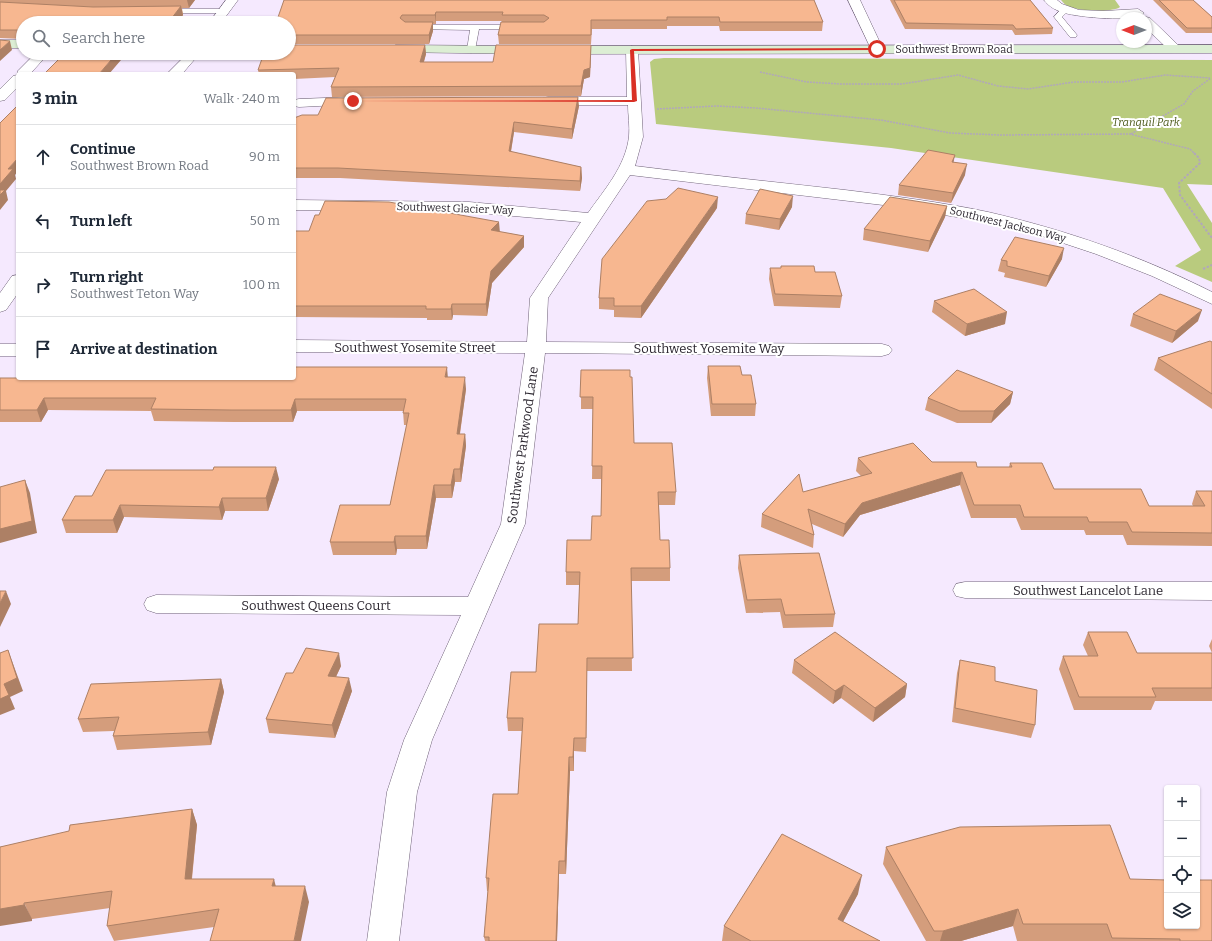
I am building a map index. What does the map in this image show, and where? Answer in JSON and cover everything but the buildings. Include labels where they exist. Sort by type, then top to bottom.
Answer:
[{"type":"street","points":[[220,16],[232,0]]},
{"type":"street","points":[[854,0],[877,49]]},
{"type":"street","points":[[1050,0],[1057,8],[1065,10],[1084,14],[1116,16]]},
{"type":"street","points":[[1125,0],[1137,12]]},
{"type":"street","points":[[1152,27],[1174,48]]},
{"type":"street","points":[[0,44],[16,44]]},
{"type":"street","name":"Southwest Brown Road","points":[[384,49],[1212,49]]},
{"type":"street","name":"Southwest Parkwood Lane","points":[[383,941],[402,792],[418,740],[513,524],[536,347],[539,298],[626,170],[636,137],[632,50]]},
{"type":"street","points":[[0,51],[16,51]]},
{"type":"street","points":[[24,72],[36,60]]},
{"type":"street","points":[[176,72],[189,60]]},
{"type":"street","points":[[3,92],[16,81]]},
{"type":"street","points":[[299,103],[369,101]]},
{"type":"street","points":[[533,101],[635,105]]},
{"type":"street","name":"Southwest Jackson Way","points":[[626,170],[880,199],[987,217],[1070,239],[1114,254],[1179,281],[1212,299]]},
{"type":"street","name":"Southwest Glacier Way","points":[[296,205],[468,206],[592,218]]},
{"type":"street","points":[[0,306],[16,283]]},
{"type":"street","name":"Southwest Yosemite Street","points":[[296,346],[536,347]]},
{"type":"street","name":"Southwest Yosemite Way","points":[[536,347],[882,350]]},
{"type":"street","points":[[0,350],[16,350]]},
{"type":"street","name":"Southwest Lancelot Lane","points":[[965,590],[1212,591]]},
{"type":"street","name":"Southwest Queens Court","points":[[156,604],[476,606]]},
{"type":"lane","points":[[1065,10],[1058,17],[1073,35]]},
{"type":"lane","points":[[158,11],[223,11]]},
{"type":"lane","points":[[406,27],[528,27]]},
{"type":"lane","points":[[470,50],[475,28]]},
{"type":"path","points":[[756,71],[807,82],[841,84],[902,84],[958,75],[998,86],[1028,89],[1074,82],[1122,82],[1165,75],[1211,78]]},
{"type":"path","points":[[1130,134],[1184,104],[1193,90],[1211,78]]},
{"type":"path","points":[[635,105],[741,107],[880,120],[950,133],[1000,135],[1130,134],[1190,149],[1199,158],[1200,163],[1178,183],[1180,195],[1212,238]]},
{"type":"green space","points":[[1061,0],[1115,0],[1120,7],[1102,11],[1086,10],[1072,8]]},
{"type":"green space","name":"Tranquil Park","points":[[654,59],[1212,60],[1212,185],[1187,184],[1212,223],[1212,282],[1175,266],[1201,250],[1163,188],[891,148],[656,124],[650,62]]},
{"type":"route","points":[[353,101],[634,101],[632,50],[877,49]]}]
